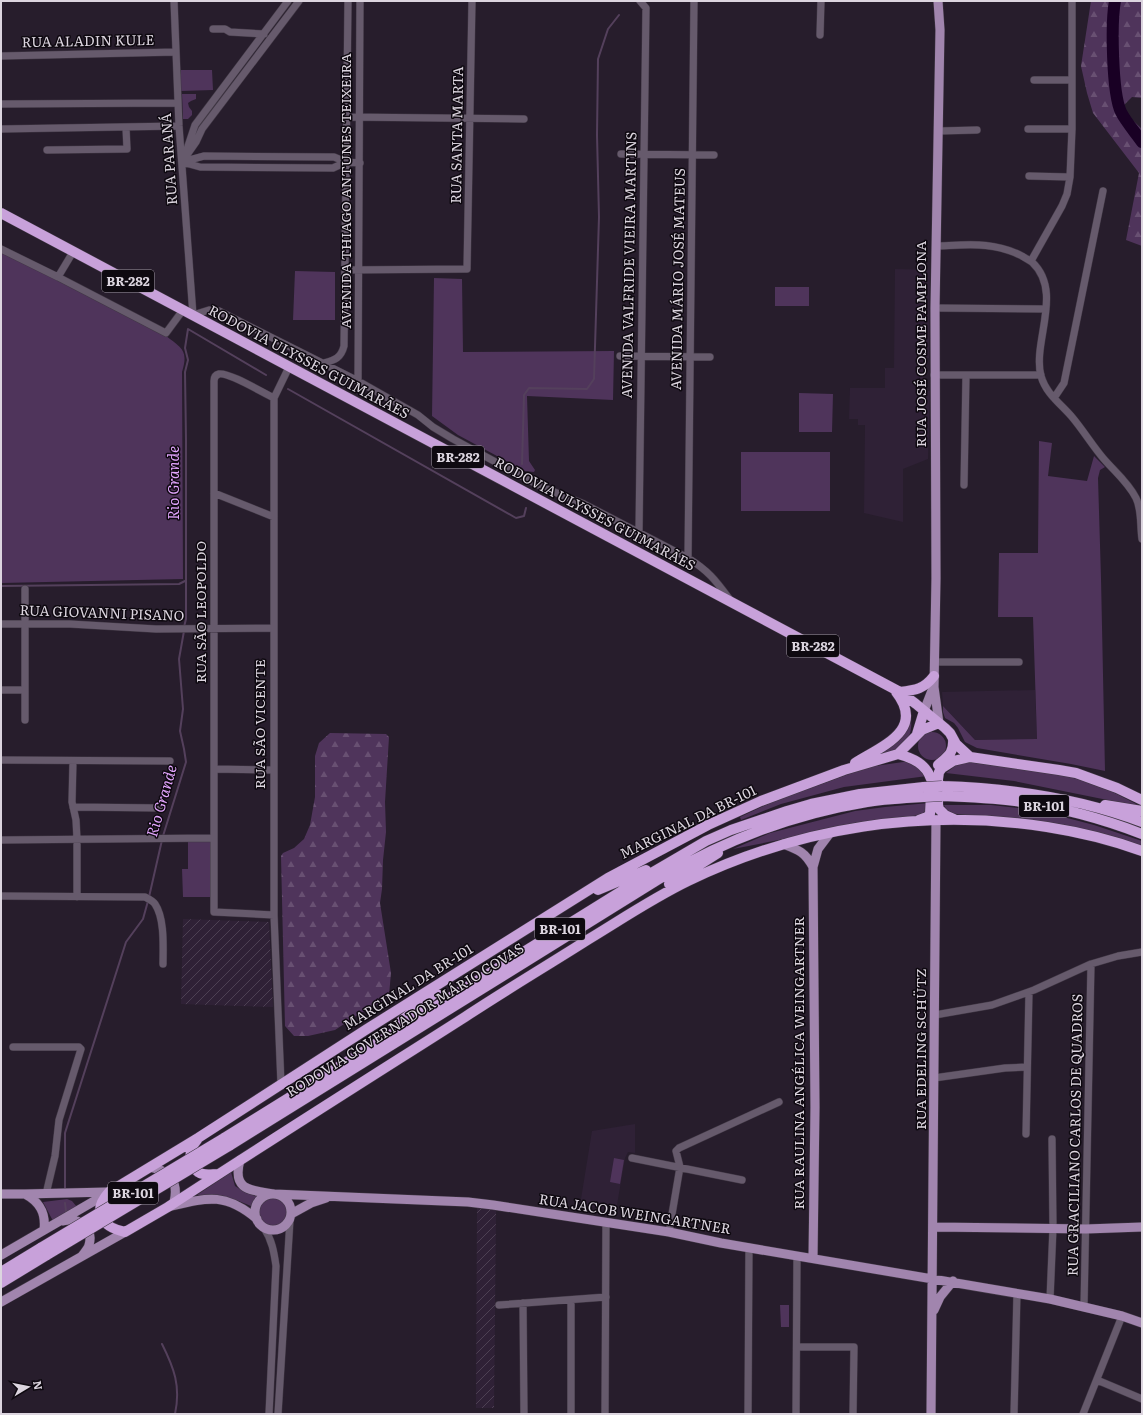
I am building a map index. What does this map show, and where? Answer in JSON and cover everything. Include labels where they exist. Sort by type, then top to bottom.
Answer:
[{"type":"highway","name":"RODOVIA ULYSSES GUIMARÃES","points":[[1,213],[897,691],[939,723],[950,733],[960,749],[970,757]]},
{"type":"highway","points":[[844,770],[888,743],[902,731],[907,719],[906,707],[897,691],[923,688],[934,676]]},
{"type":"highway","points":[[917,734],[924,711]]},
{"type":"highway","points":[[844,770],[898,754],[922,730],[939,723]]},
{"type":"highway","points":[[917,820],[927,817],[930,814],[934,769],[952,751],[952,738]]},
{"type":"highway","points":[[898,754],[913,759],[920,764],[926,769],[932,779]]},
{"type":"highway","points":[[954,819],[945,816],[939,809],[939,772],[942,768],[953,761],[970,757],[1076,773],[1117,788],[1142,800]]},
{"type":"highway","name":"MARGINAL DA BR-101","points":[[109,1192],[198,1138],[367,1028],[608,878],[728,815],[844,770]]},
{"type":"highway","name":"RODOVIA GOVERNADOR MÁRIO COVAS","points":[[227,1142],[372,1046],[677,857],[732,830],[811,804],[860,794],[987,788],[1026,793],[1084,805],[1142,822]]},
{"type":"highway","name":"RODOVIA GOVERNADOR MÁRIO COVAS","points":[[942,791],[1037,804],[1091,817],[1142,834]]},
{"type":"highway","name":"RODOVIA GOVERNADOR MÁRIO COVAS","points":[[1,1272],[44,1251],[227,1142],[659,879],[696,858],[745,836],[793,819],[831,809],[924,792]]},
{"type":"highway","points":[[1026,793],[1142,811]]},
{"type":"highway","points":[[109,1192],[101,1203],[99,1210],[105,1221],[110,1226],[125,1232],[171,1205],[624,917],[665,893],[700,876],[729,863],[783,844],[879,824],[917,820],[954,819],[1014,822],[1060,829],[1096,837],[1142,851]]},
{"type":"highway","points":[[624,917],[658,891],[745,836]]},
{"type":"highway","points":[[575,899],[677,857]]},
{"type":"highway","points":[[372,1046],[460,971]]},
{"type":"highway","points":[[198,1138],[191,1149],[189,1157],[192,1165],[198,1172],[203,1174],[218,1174]]},
{"type":"highway","name":"RODOVIA GOVERNADOR MÁRIO COVAS","points":[[1,1283],[44,1251]]},
{"type":"main road","name":"RUA JOSÉ COSME PAMPLONA","points":[[938,1],[940,18],[934,308],[936,578],[934,687],[939,723]]},
{"type":"main road","name":"RUA JOSÉ COSME PAMPLONA","points":[[924,711],[934,687]]},
{"type":"main road","name":"RUA EDELING SCHÜTZ","points":[[931,1414],[936,820]]},
{"type":"main road","name":"RUA RAULINA ANGÉLICA WEINGARTNER","points":[[812,1258],[815,1107],[813,868],[818,849],[830,833]]},
{"type":"main road","points":[[783,844],[802,852],[808,857],[813,868]]},
{"type":"main road","name":"RUA JACOB WEINGARTNER","points":[[240,1160],[237,1171],[238,1177],[244,1186],[254,1191],[274,1194],[479,1203],[669,1232],[797,1256],[953,1281],[1084,1306],[1142,1323]]},
{"type":"main road","points":[[150,1167],[164,1171],[174,1184],[175,1189],[171,1205],[197,1200],[224,1200],[235,1203],[257,1219],[264,1228],[276,1230],[281,1228],[290,1217],[291,1208],[289,1202],[280,1195],[268,1194],[258,1201],[255,1213],[257,1219]]},
{"type":"main road","points":[[1,1194],[109,1192]]},
{"type":"main road","name":"MARGINAL DA BR-101","points":[[1,1255],[109,1192]]},
{"type":"main road","points":[[68,1193],[87,1205],[99,1210]]},
{"type":"main road","points":[[25,1194],[36,1202],[43,1213],[45,1221],[44,1230]]},
{"type":"main road","name":"RUA JACOB WEINGARTNER","points":[[290,1217],[311,1203],[331,1196]]},
{"type":"main road","points":[[57,1222],[73,1220],[82,1222],[87,1229],[90,1238],[89,1246],[82,1257]]},
{"type":"main road","points":[[933,1227],[1086,1229],[1142,1228]]},
{"type":"main road","points":[[1,1302],[125,1232]]},
{"type":"main road","points":[[932,1315],[940,1297],[953,1281]]},
{"type":"street","name":"RUA PARANÁ","points":[[174,1],[179,126],[193,315]]},
{"type":"street","points":[[182,162],[195,125],[288,1]]},
{"type":"street","points":[[182,162],[196,142],[202,129],[299,1]]},
{"type":"street","name":"AVENIDA THIAGO ANTUNES TEIXEIRA","points":[[324,364],[339,358],[344,346],[348,1]]},
{"type":"street","name":"AVENIDA THIAGO ANTUNES TEIXEIRA","points":[[358,381],[360,1]]},
{"type":"street","name":"RUA SANTA MARTA","points":[[359,270],[467,269],[472,1]]},
{"type":"street","name":"AVENIDA VALFRIDE VIEIRA MARTINS","points":[[639,531],[646,8],[640,1]]},
{"type":"street","name":"AVENIDA MÁRIO JOSÉ MATEUS","points":[[688,558],[694,1]]},
{"type":"street","points":[[820,35],[821,1]]},
{"type":"street","points":[[1031,261],[1062,206],[1067,194],[1070,176],[1072,129],[1072,1]]},
{"type":"street","points":[[213,29],[225,29],[230,32],[264,34]]},
{"type":"street","name":"RUA ALADIN KULE","points":[[1,56],[176,52]]},
{"type":"street","points":[[244,60],[251,65]]},
{"type":"street","points":[[1034,80],[1072,80]]},
{"type":"street","points":[[1,104],[178,103]]},
{"type":"street","points":[[347,117],[524,119]]},
{"type":"street","points":[[1,129],[179,126]]},
{"type":"street","points":[[47,150],[127,149],[126,128]]},
{"type":"street","points":[[1028,129],[1072,129]]},
{"type":"street","points":[[938,131],[977,130]]},
{"type":"street","points":[[196,142],[199,154],[204,156]]},
{"type":"street","points":[[621,154],[714,155]]},
{"type":"street","points":[[182,162],[204,156],[271,156],[334,157],[346,162],[360,163]]},
{"type":"street","points":[[271,156],[271,168]]},
{"type":"street","points":[[182,162],[200,167],[271,168],[333,168],[346,162]]},
{"type":"street","points":[[1029,176],[1070,176]]},
{"type":"street","points":[[1054,398],[1064,383],[1103,191]]},
{"type":"street","points":[[936,246],[993,246],[1007,249],[1031,261],[1038,269],[1043,280],[1046,296],[1046,309],[1040,360],[1041,376],[1046,387],[1054,398],[1072,416],[1103,458],[1133,492],[1139,508],[1142,540]]},
{"type":"street","points":[[1,248],[166,333],[183,310]]},
{"type":"street","points":[[58,277],[73,252]]},
{"type":"street","points":[[345,270],[359,270]]},
{"type":"street","points":[[934,308],[1046,309]]},
{"type":"street","points":[[193,315],[210,310],[218,311],[358,381],[418,415],[453,439],[542,486],[584,504],[639,531],[703,567],[712,575],[733,604]]},
{"type":"street","points":[[620,356],[710,357]]},
{"type":"street","name":"RUA SÃO VICENTE","points":[[281,1084],[274,915],[274,398],[289,367]]},
{"type":"street","name":"RUA SÃO LEOPOLDO","points":[[274,398],[230,376],[218,374],[215,377],[214,912],[274,915]]},
{"type":"street","points":[[934,375],[1041,376]]},
{"type":"street","points":[[964,485],[966,375]]},
{"type":"street","points":[[214,493],[274,517]]},
{"type":"street","points":[[25,720],[26,589]]},
{"type":"street","name":"RUA GIOVANNI PISANO","points":[[1,624],[70,624],[176,629],[273,628]]},
{"type":"street","points":[[934,662],[1019,662]]},
{"type":"street","points":[[1,690],[25,690]]},
{"type":"street","points":[[1,760],[170,761]]},
{"type":"street","points":[[73,761],[73,807],[77,839],[77,897]]},
{"type":"street","points":[[214,769],[273,770]]},
{"type":"street","points":[[73,807],[161,808]]},
{"type":"street","points":[[1,840],[214,838]]},
{"type":"street","points":[[1,896],[145,897],[152,901],[157,909],[161,924],[163,964]]},
{"type":"street","points":[[935,1015],[992,1005],[1029,992],[1091,964],[1118,956],[1142,952]]},
{"type":"street","name":"RUA GRACILIANO CARLOS DE QUADROS","points":[[1084,1306],[1091,964]]},
{"type":"street","points":[[1026,1134],[1029,992]]},
{"type":"street","points":[[13,1047],[81,1049],[59,1120],[55,1156],[46,1194]]},
{"type":"street","points":[[934,1078],[1004,1068],[1027,1067]]},
{"type":"street","points":[[669,1232],[680,1167],[676,1151],[679,1148],[779,1102]]},
{"type":"street","points":[[1050,1299],[1053,1228],[1052,1139]]},
{"type":"street","points":[[632,1158],[742,1180]]},
{"type":"street","points":[[278,1414],[290,1217]]},
{"type":"street","points":[[605,1414],[606,1222]]},
{"type":"street","points":[[264,1228],[269,1234],[274,1247],[276,1266],[269,1414]]},
{"type":"street","points":[[748,1414],[749,1247]]},
{"type":"street","points":[[796,1414],[797,1256]]},
{"type":"street","points":[[1014,1414],[1017,1293]]},
{"type":"street","points":[[499,1305],[606,1297]]},
{"type":"street","points":[[571,1300],[571,1414]]},
{"type":"street","points":[[523,1303],[524,1414]]},
{"type":"street","points":[[1083,1414],[1122,1316]]},
{"type":"street","points":[[796,1347],[854,1347],[853,1414]]},
{"type":"street","points":[[1097,1380],[1142,1399]]},
{"type":"shaded area","points":[[895,269],[930,270],[929,358],[923,358],[923,390],[930,391],[928,459],[903,469],[903,522],[864,513],[865,425],[858,425],[858,419],[849,419],[850,388],[885,388],[885,368],[894,368]]},
{"type":"shaded area","points":[[1035,690],[1037,739],[975,740],[943,706],[942,692]]},
{"type":"shaded area","points":[[183,919],[269,922],[273,1007],[181,1004]]},
{"type":"shaded area","points":[[635,1124],[635,1153],[628,1152],[625,1158],[616,1211],[580,1205],[592,1131]]},
{"type":"shaded area","points":[[477,1207],[496,1210],[494,1408],[476,1408]]},
{"type":"green space","points":[[1091,1],[1142,1],[1142,98],[1132,97],[1124,105],[1126,114],[1142,129],[1142,246],[1126,240],[1139,173],[1093,113],[1081,66]]},
{"type":"green space","points":[[181,70],[212,70],[213,90],[181,91]]},
{"type":"green space","points":[[182,94],[196,94],[196,99],[188,103],[192,111],[192,115],[188,119],[183,119]]},
{"type":"green space","points":[[1,251],[165,335],[182,350],[185,358],[182,372],[183,579],[1,583]]},
{"type":"green space","points":[[295,271],[335,272],[335,320],[293,320]]},
{"type":"green space","points":[[434,278],[462,279],[463,352],[614,351],[613,400],[527,396],[529,461],[535,470],[534,472],[525,471],[458,435],[432,416]]},
{"type":"green space","points":[[775,287],[809,287],[809,306],[775,306]]},
{"type":"green space","points":[[799,393],[833,394],[832,432],[799,432]]},
{"type":"green space","points":[[1039,441],[1052,443],[1048,476],[1087,481],[1094,456],[1105,467],[1100,470],[1098,478],[1105,771],[977,748],[965,742],[958,728],[954,723],[945,718],[943,712],[943,706],[975,740],[1037,739],[1033,617],[998,617],[999,553],[1038,553]]},
{"type":"green space","points":[[741,452],[830,452],[830,511],[741,511]]},
{"type":"green space","points":[[909,712],[911,727],[909,737],[903,746],[892,752],[865,760],[891,746]]},
{"type":"green space","points":[[932,732],[938,733],[942,736],[945,740],[945,752],[942,756],[938,759],[932,760],[926,759],[922,756],[919,752],[918,746],[919,740],[922,736],[926,733]]},
{"type":"green space","points":[[330,733],[386,734],[389,737],[385,802],[386,832],[380,903],[391,973],[389,995],[383,1001],[359,1014],[335,1030],[308,1036],[294,1036],[285,1026],[281,856],[283,853],[294,848],[304,839],[310,825],[315,797],[315,756],[319,743]]},
{"type":"green space","points":[[969,759],[1063,775],[1113,792],[1142,807],[1014,781],[946,773],[960,762]]},
{"type":"green space","points":[[910,761],[927,776],[844,787],[781,804],[741,820],[740,817],[772,802],[868,767]]},
{"type":"green space","points":[[929,803],[928,814],[870,822],[733,849],[770,833],[855,811]]},
{"type":"green space","points":[[944,805],[991,805],[1037,810],[1094,825],[1142,841],[1142,847],[1001,819],[948,813]]},
{"type":"green space","points":[[188,841],[210,841],[210,897],[183,897],[182,869],[188,869]]},
{"type":"green space","points":[[614,1158],[624,1160],[620,1184],[610,1182]]},
{"type":"green space","points":[[231,1172],[235,1186],[246,1193],[258,1196],[254,1201],[253,1207],[239,1201],[226,1198],[197,1195]]},
{"type":"green space","points":[[273,1198],[283,1202],[287,1212],[283,1222],[273,1226],[263,1222],[259,1212],[263,1202]]},
{"type":"green space","points":[[67,1199],[72,1201],[77,1207],[53,1221],[43,1202]]},
{"type":"green space","points":[[780,1305],[789,1305],[789,1327],[781,1327]]},
{"type":"waterway","points":[[1115,1],[1113,57],[1118,103],[1123,116],[1142,142]]},
{"type":"waterway","points":[[522,464],[524,395],[529,388],[587,389],[594,379],[599,217],[597,135],[598,59],[608,29],[619,15]]},
{"type":"waterway","name":"Rio Grande","points":[[184,627],[186,619],[185,372],[188,360],[185,348],[188,329],[266,375]]},
{"type":"waterway","points":[[288,389],[516,518],[524,516],[526,508]]},
{"type":"waterway","points":[[1,586],[179,584],[185,581]]},
{"type":"waterway","name":"Rio Grande","points":[[163,836],[186,762],[180,731],[183,709],[179,659],[184,631]]},
{"type":"waterway","name":"Rio Grande","points":[[149,897],[162,840]]},
{"type":"waterway","name":"Rio Grande","points":[[65,1190],[65,1133],[126,942],[143,919],[148,901]]},
{"type":"waterway","name":"Rio Grande","points":[[65,1203],[66,1211]]},
{"type":"waterway","name":"Rio Grande","points":[[162,1344],[173,1369],[177,1386],[177,1404],[175,1414]]}]
